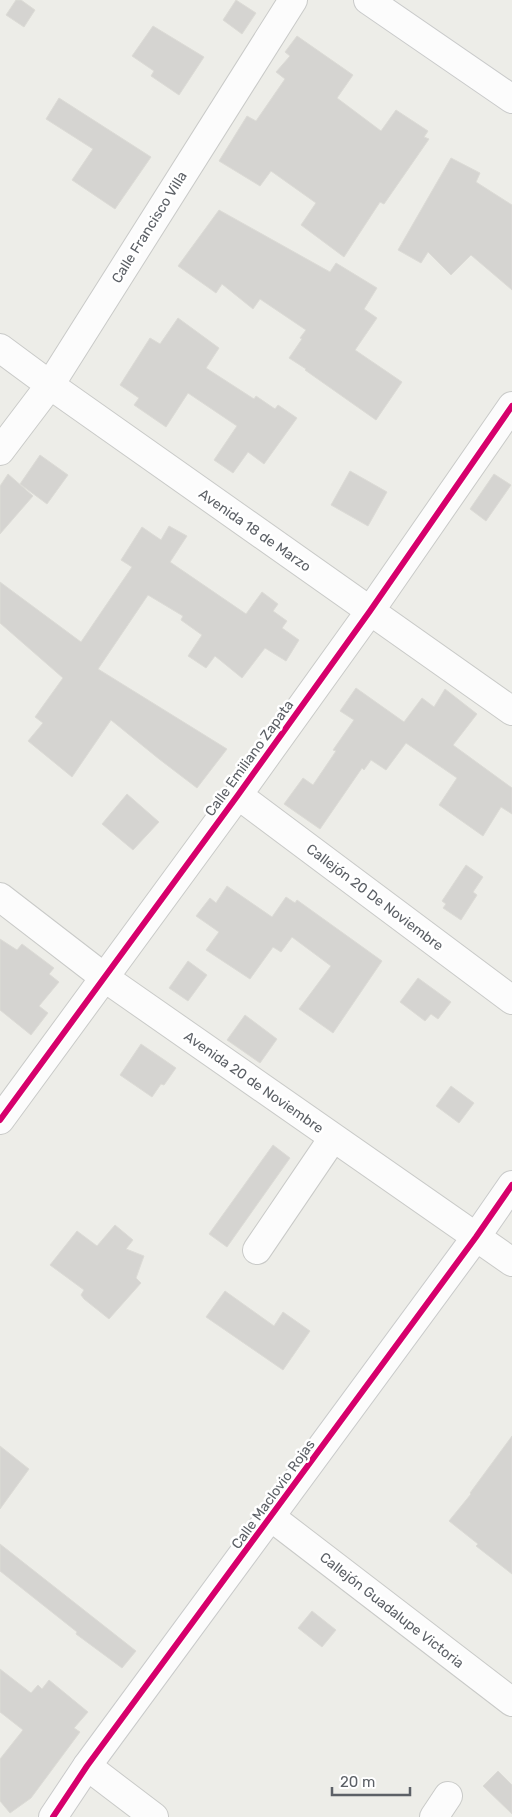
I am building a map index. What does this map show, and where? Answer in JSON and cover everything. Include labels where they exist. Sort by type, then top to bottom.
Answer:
[{"type":"street","name":"Calle Francisco Villa","points":[[0,451],[50,385],[293,0]]},
{"type":"street","points":[[368,0],[512,99]]},
{"type":"street","name":"Avenida 18 de Marzo","points":[[0,348],[512,711]]},
{"type":"street","name":"Calle Emiliano Zapata","points":[[0,1120],[370,611],[512,406]]},
{"type":"street","name":"Callejón 20 De Noviembre","points":[[238,795],[512,1000]]},
{"type":"street","name":"Avenida 20 de Noviembre","points":[[0,897],[105,978],[512,1262]]},
{"type":"street","points":[[257,1250],[333,1138]]},
{"type":"street","name":"Calle Maclovio Rojas","points":[[53,1817],[88,1766],[272,1517],[512,1185]]},
{"type":"street","name":"Callejón Guadalupe Victoria","points":[[272,1517],[512,1702]]},
{"type":"street","points":[[88,1766],[154,1817]]},
{"type":"building","points":[[16,0],[21,0],[35,10],[24,27],[6,15]]},
{"type":"building","points":[[236,0],[256,13],[242,34],[223,20]]},
{"type":"building","points":[[153,26],[204,57],[179,95],[151,76],[154,71],[132,56]]},
{"type":"building","points":[[297,36],[353,75],[337,98],[381,131],[396,110],[428,131],[424,137],[429,139],[384,204],[380,202],[344,257],[301,225],[316,203],[271,171],[260,186],[219,161],[247,116],[256,121],[285,79],[276,72],[290,56],[285,52]]},
{"type":"building","points":[[59,98],[151,157],[115,209],[72,180],[93,149],[46,119]]},
{"type":"building","points":[[451,158],[480,173],[476,182],[512,205],[512,290],[471,255],[451,275],[428,252],[421,263],[398,250]]},
{"type":"building","points":[[219,210],[330,272],[336,263],[377,288],[364,309],[377,318],[355,350],[402,382],[376,420],[289,358],[306,330],[260,299],[253,309],[222,284],[216,293],[178,266]]},
{"type":"building","points":[[178,318],[219,348],[206,368],[254,399],[256,396],[275,409],[278,405],[297,418],[264,464],[248,452],[233,473],[214,460],[237,426],[188,393],[166,427],[134,405],[139,398],[120,385],[150,338],[160,344]]},
{"type":"building","points":[[40,455],[68,475],[47,504],[20,484]]},
{"type":"building","points":[[350,471],[387,492],[368,526],[331,505]]},
{"type":"building","points":[[8,474],[33,496],[0,534],[0,486]]},
{"type":"building","points":[[494,474],[511,485],[486,521],[470,509]]},
{"type":"building","points":[[169,526],[187,536],[170,562],[246,614],[262,592],[278,604],[273,611],[287,621],[282,628],[299,640],[286,661],[265,648],[242,678],[215,656],[206,668],[188,656],[202,635],[181,620],[183,616],[148,595],[98,669],[227,749],[197,788],[111,720],[72,777],[28,741],[43,723],[35,717],[63,678],[0,623],[0,582],[81,642],[132,567],[121,560],[142,527],[161,540]]},
{"type":"building","points":[[356,688],[404,722],[422,698],[434,707],[445,689],[477,714],[453,745],[512,788],[512,814],[501,807],[483,836],[439,805],[457,778],[406,743],[386,770],[371,760],[364,770],[362,768],[320,829],[284,804],[303,778],[313,785],[336,751],[333,750],[354,720],[340,711]]},
{"type":"building","points":[[127,794],[159,822],[133,850],[102,824]]},
{"type":"building","points":[[466,865],[483,877],[473,892],[477,895],[461,920],[443,908],[446,904],[442,901]]},
{"type":"building","points":[[227,886],[272,917],[286,897],[295,903],[297,900],[382,961],[333,1033],[299,1009],[331,966],[292,937],[281,952],[273,947],[250,979],[206,950],[219,932],[196,916],[210,898],[216,903]]},
{"type":"building","points":[[0,939],[17,950],[22,944],[54,968],[49,974],[59,982],[39,1006],[48,1013],[31,1035],[0,1010]]},
{"type":"building","points":[[188,961],[207,975],[188,1001],[169,988]]},
{"type":"building","points":[[418,978],[451,1002],[438,1019],[431,1014],[425,1021],[400,1002]]},
{"type":"building","points":[[245,1015],[277,1039],[260,1063],[227,1040]]},
{"type":"building","points":[[141,1044],[176,1068],[164,1085],[161,1084],[152,1097],[120,1075]]},
{"type":"building","points":[[451,1086],[474,1103],[459,1123],[436,1106]]},
{"type":"building","points":[[273,1145],[290,1158],[227,1247],[209,1234]]},
{"type":"building","points":[[115,1225],[133,1240],[126,1249],[144,1256],[136,1278],[141,1283],[109,1319],[84,1299],[81,1295],[84,1290],[50,1265],[77,1231],[97,1246]]},
{"type":"building","points":[[225,1291],[274,1326],[283,1312],[310,1331],[283,1370],[206,1317]]},
{"type":"building","points":[[512,1436],[512,1574],[476,1546],[478,1544],[449,1521],[471,1494]]},
{"type":"building","points":[[0,1446],[29,1469],[0,1509]]},
{"type":"building","points":[[0,1544],[136,1651],[122,1668],[76,1634],[77,1632],[0,1571]]},
{"type":"building","points":[[312,1611],[336,1630],[322,1647],[298,1628]]},
{"type":"building","points":[[0,1669],[31,1693],[38,1685],[42,1689],[49,1680],[88,1712],[74,1728],[80,1732],[31,1798],[10,1813],[0,1801],[0,1759],[23,1730],[0,1712]]},
{"type":"building","points":[[498,1771],[512,1785],[512,1814],[483,1786]]},
{"type":"cycle path","points":[[0,1120],[370,611],[512,406]]},
{"type":"cycle path","points":[[53,1817],[87,1766],[476,1237],[512,1185]]}]
